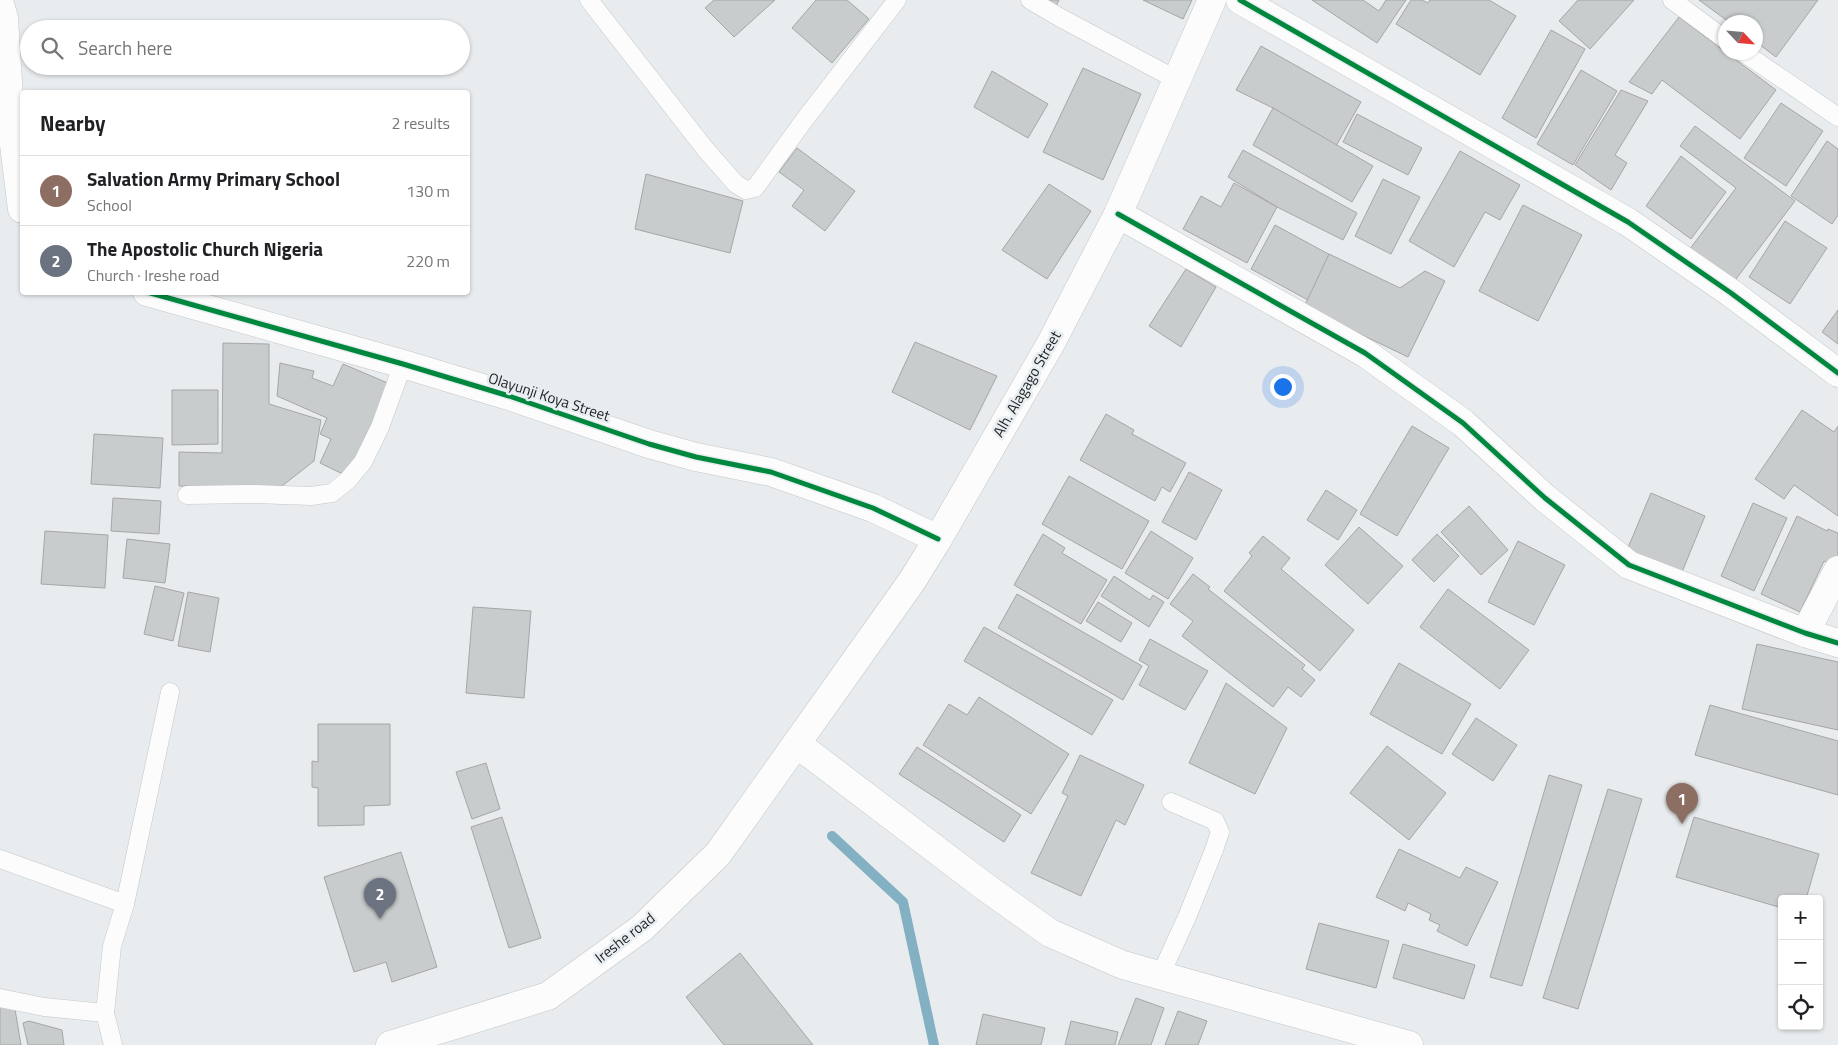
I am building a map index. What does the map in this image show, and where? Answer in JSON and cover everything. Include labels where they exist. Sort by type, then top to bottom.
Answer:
[{"type":"street","name":"Alh. Alagago Street","points":[[797,744],[912,580],[938,539],[1051,342],[1118,214],[1212,0]]},
{"type":"street","points":[[1240,0],[1628,222],[1731,293],[1838,373]]},
{"type":"street","points":[[0,4],[4,18],[10,113],[20,193]]},
{"type":"street","points":[[1118,214],[1365,353],[1463,423],[1546,498],[1629,565],[1805,633],[1838,643]]},
{"type":"street","name":"Olayunji Koya Street","points":[[158,295],[509,396],[649,444],[696,457],[771,472],[873,508],[938,539]]},
{"type":"street","points":[[1805,633],[1838,570]]},
{"type":"street","points":[[797,744],[984,886],[1050,933],[1123,965],[1409,1045]]},
{"type":"street","name":"Ireshe road","points":[[390,1045],[548,996],[642,928],[718,854],[797,744]]},
{"type":"lane","points":[[589,0],[706,150],[736,184],[746,190],[755,188],[805,119],[897,0]]},
{"type":"lane","points":[[1030,0],[1177,80]]},
{"type":"lane","points":[[1672,0],[1718,34]]},
{"type":"lane","points":[[1755,60],[1838,117]]},
{"type":"lane","points":[[187,495],[251,494],[310,496],[332,492],[348,480],[363,462],[380,427],[403,364]]},
{"type":"lane","points":[[113,1045],[105,1013],[112,946],[125,904],[170,692]]},
{"type":"lane","points":[[1160,976],[1188,917],[1220,832],[1215,821],[1171,802]]},
{"type":"lane","points":[[0,859],[125,904]]},
{"type":"lane","points":[[0,998],[44,1007],[105,1013]]},
{"type":"building","points":[[714,0],[775,0],[734,37],[705,8]]},
{"type":"building","points":[[816,0],[847,0],[869,19],[832,63],[792,28]]},
{"type":"building","points":[[1041,0],[1059,0],[1055,8]]},
{"type":"building","points":[[1143,0],[1192,0],[1183,19]]},
{"type":"building","points":[[1312,0],[1363,0],[1379,11],[1386,0],[1406,0],[1377,43]]},
{"type":"building","points":[[1411,0],[1422,0],[1428,3],[1430,0],[1489,0],[1516,16],[1480,75],[1396,24]]},
{"type":"building","points":[[1578,0],[1634,0],[1590,49],[1559,21]]},
{"type":"building","points":[[1699,0],[1818,0],[1776,57],[1763,47],[1763,15],[1719,15]]},
{"type":"building","points":[[1679,17],[1718,46],[1718,60],[1736,60],[1776,90],[1740,139],[1662,80],[1652,94],[1629,82]]},
{"type":"building","points":[[1551,30],[1585,49],[1536,138],[1502,118]]},
{"type":"building","points":[[1261,46],[1361,102],[1336,146],[1273,108],[1236,90]]},
{"type":"building","points":[[1083,68],[1141,94],[1103,180],[1043,152]]},
{"type":"building","points":[[1581,70],[1617,91],[1573,165],[1537,144]]},
{"type":"building","points":[[992,71],[1048,104],[1028,138],[974,107]]},
{"type":"building","points":[[1621,90],[1648,101],[1615,155],[1627,163],[1611,190],[1575,165]]},
{"type":"building","points":[[1781,103],[1823,131],[1786,186],[1744,158]]},
{"type":"building","points":[[1273,108],[1373,166],[1352,202],[1253,145]]},
{"type":"building","points":[[1357,114],[1422,148],[1408,175],[1343,142]]},
{"type":"building","points":[[1695,126],[1795,201],[1733,283],[1689,250],[1736,188],[1680,146]]},
{"type":"building","points":[[1827,141],[1838,149],[1838,215],[1832,224],[1791,196]]},
{"type":"building","points":[[797,148],[855,191],[825,231],[792,206],[804,190],[779,172]]},
{"type":"building","points":[[1243,150],[1357,213],[1343,240],[1277,207],[1228,177]]},
{"type":"building","points":[[1460,151],[1520,185],[1500,220],[1485,212],[1454,267],[1409,241]]},
{"type":"building","points":[[1681,156],[1726,192],[1691,239],[1646,206]]},
{"type":"building","points":[[646,174],[743,201],[730,253],[635,229]]},
{"type":"building","points":[[1383,179],[1420,197],[1391,254],[1355,236]]},
{"type":"building","points":[[1234,183],[1277,207],[1247,263],[1183,229],[1201,196],[1221,207]]},
{"type":"building","points":[[1049,184],[1091,211],[1047,279],[1002,250]]},
{"type":"building","points":[[1523,205],[1582,235],[1538,321],[1479,291]]},
{"type":"building","points":[[1785,221],[1827,248],[1790,304],[1749,277]]},
{"type":"building","points":[[1275,225],[1332,256],[1308,300],[1251,269]]},
{"type":"building","points":[[1329,254],[1400,288],[1425,271],[1445,281],[1408,357],[1304,307]]},
{"type":"building","points":[[1186,269],[1216,287],[1181,347],[1149,326]]},
{"type":"building","points":[[1838,310],[1838,344],[1822,332]]},
{"type":"building","points":[[915,342],[997,376],[970,430],[892,392]]},
{"type":"building","points":[[223,343],[269,344],[269,404],[321,420],[314,461],[282,486],[179,486],[179,452],[222,453]]},
{"type":"building","points":[[280,363],[314,371],[312,378],[333,386],[343,364],[390,384],[347,476],[320,463],[331,439],[320,434],[327,418],[277,396]]},
{"type":"building","points":[[172,390],[218,390],[218,444],[172,445]]},
{"type":"building","points":[[1802,410],[1834,432],[1838,426],[1838,516],[1794,485],[1784,499],[1755,479]]},
{"type":"building","points":[[1106,414],[1134,430],[1132,434],[1186,463],[1170,492],[1162,487],[1155,501],[1080,460]]},
{"type":"building","points":[[1412,426],[1449,448],[1397,536],[1360,514]]},
{"type":"building","points":[[94,434],[163,438],[160,488],[91,484]]},
{"type":"building","points":[[1189,472],[1222,490],[1196,540],[1162,522]]},
{"type":"building","points":[[1069,476],[1149,521],[1122,569],[1042,524]]},
{"type":"building","points":[[1326,490],[1357,510],[1338,540],[1307,520]]},
{"type":"building","points":[[1651,493],[1705,516],[1682,572],[1627,550]]},
{"type":"building","points":[[113,498],[161,501],[159,534],[111,531]]},
{"type":"building","points":[[1753,503],[1787,518],[1754,591],[1721,576]]},
{"type":"building","points":[[1469,506],[1508,550],[1481,575],[1441,532]]},
{"type":"building","points":[[1797,516],[1827,531],[1828,529],[1838,533],[1838,560],[1835,566],[1824,561],[1800,612],[1761,594]]},
{"type":"building","points":[[1359,527],[1403,566],[1368,604],[1325,565]]},
{"type":"building","points":[[45,531],[108,535],[105,588],[41,584]]},
{"type":"building","points":[[1151,531],[1193,558],[1168,599],[1125,573]]},
{"type":"building","points":[[1043,534],[1065,548],[1062,553],[1107,580],[1081,624],[1014,585]]},
{"type":"building","points":[[1437,534],[1459,556],[1434,582],[1412,560]]},
{"type":"building","points":[[1263,536],[1290,558],[1281,569],[1354,630],[1320,671],[1224,591],[1252,556],[1249,553]]},
{"type":"building","points":[[127,539],[170,544],[165,583],[123,578]]},
{"type":"building","points":[[1518,541],[1565,565],[1534,625],[1488,602]]},
{"type":"building","points":[[1193,574],[1210,587],[1208,589],[1305,665],[1302,669],[1315,680],[1301,697],[1288,687],[1273,707],[1182,636],[1193,621],[1170,604]]},
{"type":"building","points":[[1114,576],[1150,600],[1153,595],[1164,602],[1149,627],[1101,596]]},
{"type":"building","points":[[155,586],[184,593],[173,641],[144,634]]},
{"type":"building","points":[[1448,589],[1529,650],[1500,689],[1420,627]]},
{"type":"building","points":[[188,592],[219,598],[210,652],[178,646]]},
{"type":"building","points":[[1017,594],[1142,666],[1123,700],[998,628]]},
{"type":"building","points":[[1098,602],[1132,623],[1121,642],[1086,621]]},
{"type":"building","points":[[473,607],[531,611],[524,698],[466,693]]},
{"type":"building","points":[[984,627],[1113,700],[1092,735],[964,661]]},
{"type":"building","points":[[1150,639],[1208,671],[1185,710],[1139,685],[1149,666],[1139,660]]},
{"type":"building","points":[[1757,644],[1838,662],[1838,730],[1742,709]]},
{"type":"building","points":[[1399,663],[1471,704],[1442,754],[1370,714]]},
{"type":"building","points":[[1226,683],[1287,728],[1255,794],[1189,763]]},
{"type":"building","points":[[979,697],[1069,754],[1031,814],[923,745],[949,704],[967,715]]},
{"type":"building","points":[[1710,705],[1838,741],[1838,795],[1695,755]]},
{"type":"building","points":[[1476,718],[1517,745],[1493,781],[1452,754]]},
{"type":"building","points":[[318,724],[390,724],[390,805],[364,806],[364,825],[318,826],[318,788],[312,787],[312,761],[318,762]]},
{"type":"building","points":[[1387,746],[1446,793],[1409,840],[1350,793]]},
{"type":"building","points":[[917,747],[1021,815],[1004,842],[899,774]]},
{"type":"building","points":[[1080,755],[1144,785],[1125,825],[1116,820],[1081,896],[1031,873],[1068,796],[1062,793]]},
{"type":"building","points":[[486,763],[500,809],[472,819],[456,772]]},
{"type":"building","points":[[1549,775],[1582,785],[1522,986],[1490,977]]},
{"type":"building","points":[[1608,789],[1642,799],[1578,1009],[1543,998]]},
{"type":"building","points":[[502,817],[541,938],[509,948],[471,827]]},
{"type":"building","points":[[1694,817],[1819,854],[1807,895],[1778,895],[1778,907],[1676,877]]},
{"type":"building","points":[[1399,849],[1460,878],[1466,867],[1498,882],[1467,946],[1437,931],[1440,925],[1429,920],[1431,914],[1408,903],[1405,911],[1376,897]]},
{"type":"building","points":[[401,852],[437,967],[392,982],[386,962],[354,972],[324,877]]},
{"type":"building","points":[[1319,923],[1389,941],[1376,988],[1306,969]]},
{"type":"building","points":[[1403,944],[1475,965],[1464,999],[1393,978]]},
{"type":"building","points":[[740,953],[813,1045],[724,1045],[686,997]]},
{"type":"building","points":[[1136,998],[1164,1008],[1151,1045],[1118,1045]]},
{"type":"building","points":[[14,1003],[21,1045],[0,1045],[0,1005]]},
{"type":"building","points":[[1178,1011],[1207,1021],[1198,1045],[1165,1045]]},
{"type":"building","points":[[983,1014],[1045,1028],[1041,1045],[976,1045]]},
{"type":"building","points":[[29,1021],[62,1030],[64,1045],[28,1045],[23,1023]]},
{"type":"building","points":[[1071,1021],[1118,1032],[1115,1045],[1065,1045]]},
{"type":"waterway","points":[[832,836],[903,902],[934,1045]]},
{"type":"cycle path","points":[[1240,0],[1628,222],[1731,293],[1838,373]]},
{"type":"cycle path","points":[[1118,214],[1365,353],[1463,423],[1545,498],[1629,565],[1805,633],[1838,643]]},
{"type":"cycle path","points":[[158,295],[509,396],[649,444],[696,457],[771,472],[873,508],[938,539]]},
{"type":"place","name":"Salvation Army Primary School","points":[[1682,824]]},
{"type":"place","name":"The Apostolic Church Nigeria","points":[[380,919]]}]
